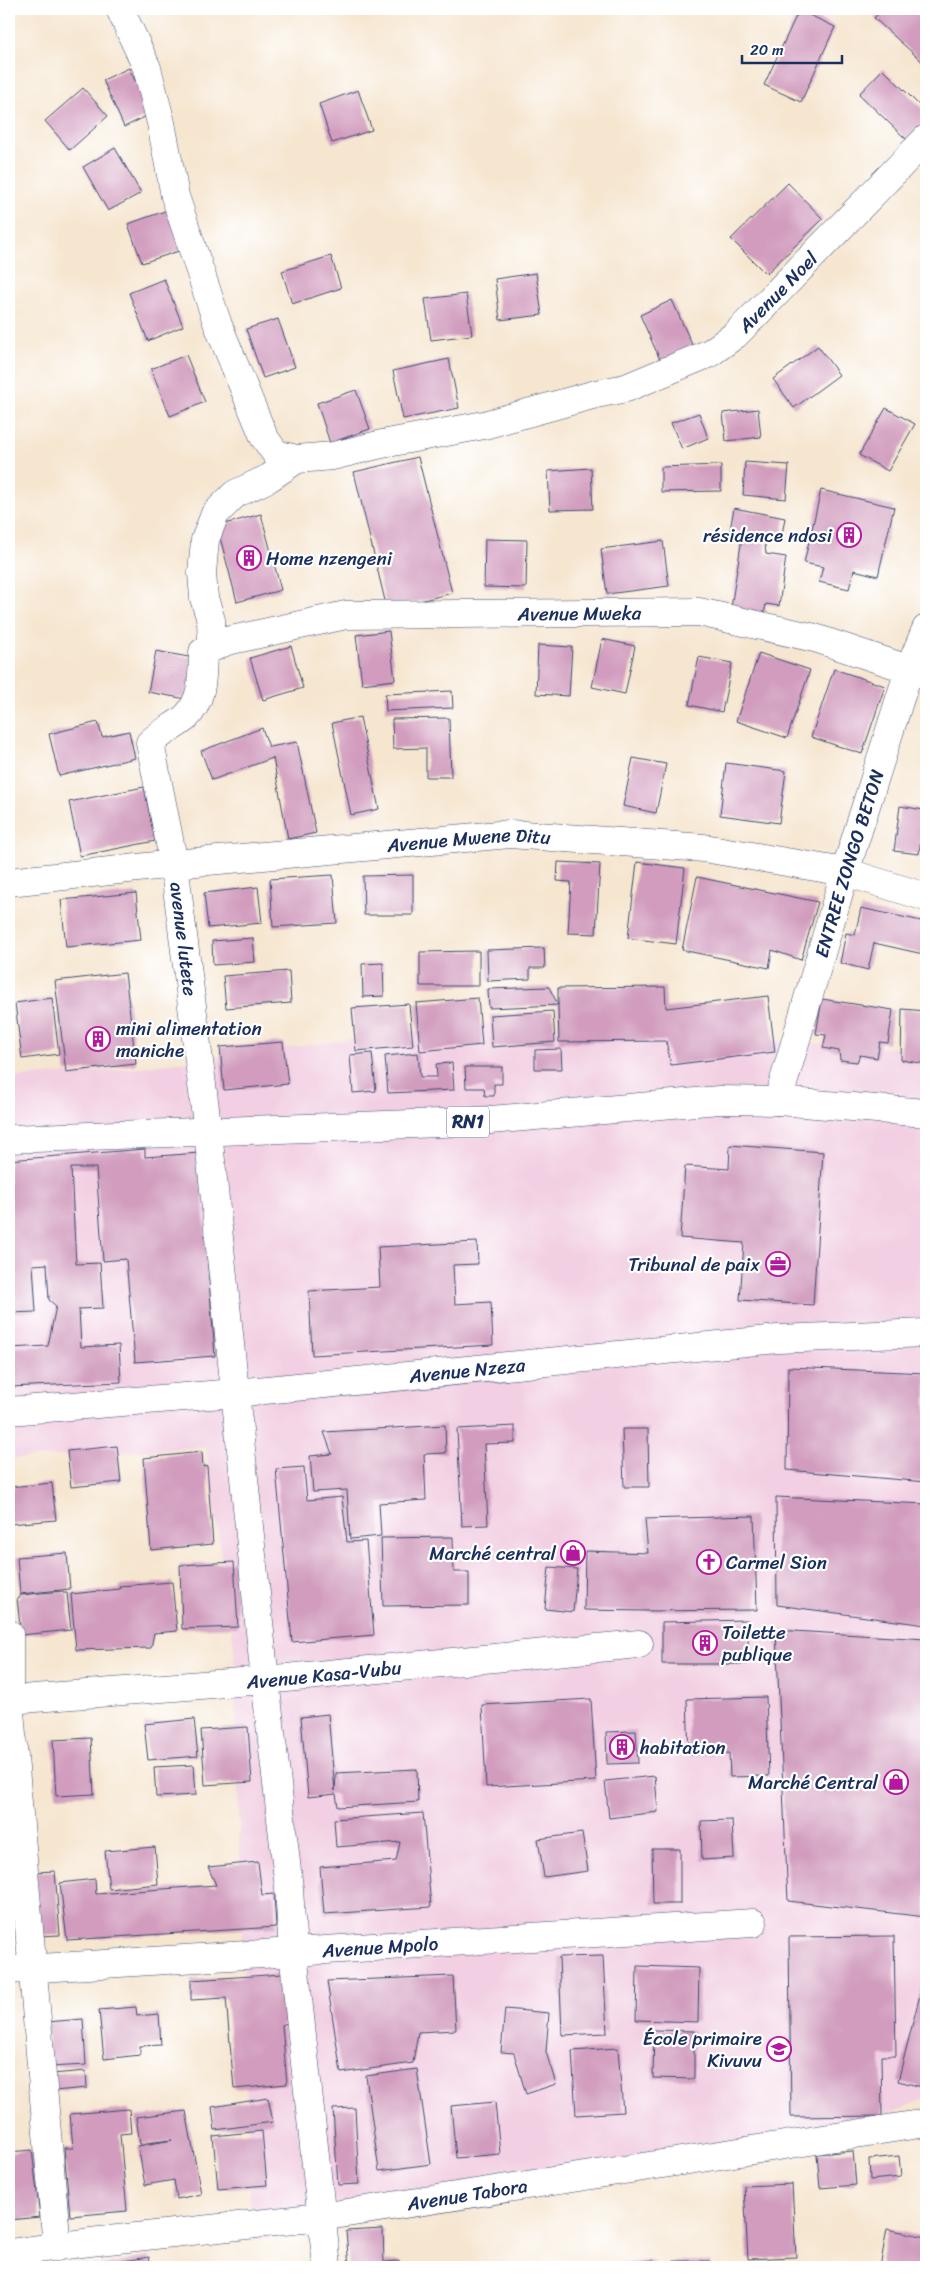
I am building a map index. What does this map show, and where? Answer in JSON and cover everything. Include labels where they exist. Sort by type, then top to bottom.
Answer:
[{"type":"main road","points":[[120,9],[147,68],[161,123],[175,196],[218,325],[264,437],[276,454],[297,459]]},
{"type":"main road","name":"Avenue Noel","points":[[297,459],[333,456],[382,444],[484,425],[596,394],[626,388],[710,353],[735,335],[926,140]]},
{"type":"main road","points":[[220,643],[204,598],[202,573],[205,540],[215,514],[235,494],[269,478],[297,459]]},
{"type":"main road","name":"Avenue Mweka","points":[[220,643],[346,615],[699,612],[814,638],[918,672]]},
{"type":"main road","name":"ENTREE ZONGO BETON","points":[[778,1102],[845,872],[918,672],[926,629]]},
{"type":"main road","name":"avenue lutete","points":[[220,643],[203,652],[203,676],[200,694],[194,706],[185,718],[150,743],[174,864],[208,1132],[265,1680],[289,1888],[293,1952],[327,2267]]},
{"type":"main road","name":"Avenue Mwene Ditu","points":[[9,882],[174,864],[510,834],[704,848],[845,872],[926,897]]},
{"type":"main road","name":"RN1","points":[[9,1139],[467,1122],[719,1100],[778,1102],[926,1113]]},
{"type":"main road","name":"Avenue Nzeza","points":[[9,1411],[235,1394],[778,1338],[926,1333]]},
{"type":"main road","points":[[9,1634],[9,1700],[21,1969],[57,2247]]},
{"type":"main road","name":"Avenue Kasa-Vubu","points":[[9,1700],[265,1680],[639,1644]]},
{"type":"main road","name":"Avenue Mpolo","points":[[21,1969],[753,1923]]},
{"type":"main road","name":"Avenue Tabora","points":[[9,2253],[321,2218],[926,2124]]},
{"type":"shaded area","name":"Marché central","points":[[473,1023],[926,1050],[926,2098],[784,2158],[341,2223],[251,2241],[234,1648],[206,1447],[9,1459],[9,1078],[135,1068]]},
{"type":"building","points":[[883,9],[926,9],[926,65],[874,18]]},
{"type":"building","points":[[799,10],[835,27],[801,102],[764,85]]},
{"type":"building","points":[[129,68],[151,114],[124,127],[103,80]]},
{"type":"building","points":[[883,69],[926,112],[926,123],[908,141],[859,94]]},
{"type":"building","points":[[83,88],[108,116],[70,150],[45,121]]},
{"type":"building","points":[[358,90],[372,130],[332,143],[319,104]]},
{"type":"building","points":[[115,148],[141,193],[108,211],[83,167]]},
{"type":"building","points":[[788,183],[823,219],[766,274],[731,239]]},
{"type":"building","points":[[168,210],[182,250],[142,263],[128,224]]},
{"type":"building","points":[[331,256],[341,288],[292,304],[282,271]]},
{"type":"building","points":[[536,273],[542,315],[500,320],[495,279]]},
{"type":"building","points":[[164,279],[183,326],[148,341],[129,293]]},
{"type":"building","points":[[466,294],[472,335],[431,340],[425,299]]},
{"type":"building","points":[[672,300],[694,349],[662,364],[640,315]]},
{"type":"building","points":[[278,319],[295,367],[263,378],[246,329]]},
{"type":"building","points":[[818,346],[839,375],[794,408],[773,379]]},
{"type":"building","points":[[186,355],[205,402],[170,416],[151,369]]},
{"type":"building","points":[[449,359],[459,408],[403,419],[393,371]]},
{"type":"building","points":[[356,390],[370,429],[330,443],[317,403]]},
{"type":"building","points":[[886,408],[915,424],[888,471],[859,455]]},
{"type":"building","points":[[758,409],[761,437],[726,441],[723,413]]},
{"type":"building","points":[[699,413],[708,438],[682,449],[671,423]]},
{"type":"building","points":[[418,457],[452,593],[387,609],[354,472]]},
{"type":"building","points":[[745,462],[789,465],[786,499],[743,495]]},
{"type":"building","points":[[721,465],[721,491],[661,492],[661,467]]},
{"type":"building","points":[[591,468],[593,509],[550,510],[548,471]]},
{"type":"building","name":"résidence ndosi","points":[[821,490],[894,507],[878,576],[854,570],[849,589],[819,582],[823,567],[804,563]]},
{"type":"building","points":[[734,508],[785,518],[781,540],[764,536],[766,554],[786,557],[779,606],[766,604],[763,620],[730,614],[742,538],[760,536],[730,530]]},
{"type":"building","name":"Home nzengeni","points":[[261,514],[281,590],[237,602],[217,526]]},
{"type":"building","points":[[485,539],[527,540],[526,588],[484,587]]},
{"type":"building","points":[[663,541],[669,586],[607,594],[601,549]]},
{"type":"building","points":[[389,631],[395,680],[362,684],[356,635]]},
{"type":"building","points":[[602,639],[635,646],[625,694],[592,687]]},
{"type":"building","points":[[538,645],[572,647],[569,696],[536,694]]},
{"type":"building","points":[[291,646],[303,688],[263,700],[250,658]]},
{"type":"building","points":[[156,651],[194,658],[186,699],[148,692]]},
{"type":"building","points":[[759,653],[810,670],[787,738],[736,721]]},
{"type":"building","points":[[699,657],[732,663],[722,712],[689,705]]},
{"type":"building","points":[[834,669],[885,686],[862,754],[811,737]]},
{"type":"building","points":[[452,691],[453,708],[386,711],[385,694]]},
{"type":"building","points":[[360,717],[379,809],[351,815],[332,723]]},
{"type":"building","points":[[449,718],[451,777],[426,777],[426,748],[393,749],[392,719]]},
{"type":"building","points":[[98,722],[102,737],[129,731],[135,758],[59,776],[49,734]]},
{"type":"building","points":[[262,728],[269,747],[297,742],[316,833],[288,839],[273,758],[212,780],[201,751]]},
{"type":"building","points":[[633,758],[666,764],[656,813],[623,806]]},
{"type":"building","points":[[726,763],[786,771],[779,823],[720,815]]},
{"type":"building","points":[[144,787],[155,841],[80,856],[69,802]]},
{"type":"building","points":[[900,806],[924,810],[919,854],[894,851]]},
{"type":"building","points":[[558,862],[600,864],[596,934],[568,933],[571,882],[557,881]]},
{"type":"building","points":[[637,862],[685,868],[676,944],[628,938]]},
{"type":"building","points":[[333,875],[337,923],[273,927],[270,879]]},
{"type":"building","points":[[413,875],[413,915],[364,915],[363,876]]},
{"type":"building","points":[[697,877],[818,902],[801,960],[772,950],[769,968],[682,950]]},
{"type":"building","points":[[258,887],[262,923],[208,928],[204,893]]},
{"type":"building","points":[[136,893],[141,940],[66,947],[61,900]]},
{"type":"building","points":[[861,908],[926,922],[926,940],[923,954],[874,943],[868,970],[840,963],[846,933],[855,935]]},
{"type":"building","points":[[253,938],[255,962],[213,965],[212,941]]},
{"type":"building","points":[[544,948],[545,968],[530,968],[530,979],[488,981],[487,950]]},
{"type":"building","points":[[479,951],[479,986],[420,986],[420,952]]},
{"type":"building","points":[[383,963],[384,996],[363,997],[362,964]]},
{"type":"building","points":[[289,971],[291,1003],[226,1008],[223,976]]},
{"type":"building","name":"mini alimentation maniche","points":[[125,973],[136,1064],[66,1072],[55,981]]},
{"type":"building","points":[[549,987],[558,1005],[489,1008],[488,989]]},
{"type":"building","points":[[665,987],[666,1008],[768,996],[775,1052],[671,1065],[666,1041],[559,1042],[558,988]]},
{"type":"building","points":[[52,998],[59,1054],[22,1059],[15,1003]]},
{"type":"building","points":[[478,998],[482,1045],[420,1051],[416,1003]]},
{"type":"building","points":[[822,999],[893,1010],[888,1043],[880,1042],[877,1058],[860,1055],[857,1062],[840,1060],[839,1051],[823,1048],[826,1035],[816,1034]]},
{"type":"building","points":[[409,1004],[413,1046],[356,1051],[352,1008]]},
{"type":"building","points":[[902,1009],[926,1011],[926,1064],[901,1060]]},
{"type":"building","points":[[553,1011],[555,1042],[492,1047],[490,1015]]},
{"type":"building","points":[[283,1042],[288,1084],[224,1090],[220,1047]]},
{"type":"building","points":[[561,1049],[562,1069],[535,1069],[535,1050]]},
{"type":"building","points":[[372,1053],[376,1091],[353,1093],[350,1055]]},
{"type":"building","points":[[418,1053],[420,1077],[437,1077],[436,1064],[452,1063],[454,1090],[388,1093],[385,1056]]},
{"type":"building","points":[[465,1067],[502,1067],[502,1084],[494,1084],[494,1096],[485,1096],[484,1088],[466,1088]]},
{"type":"building","points":[[730,1145],[823,1152],[813,1305],[740,1300],[744,1243],[680,1238],[685,1166],[729,1169]]},
{"type":"building","points":[[145,1149],[145,1157],[199,1153],[215,1356],[135,1362],[126,1259],[103,1261],[96,1168],[71,1168],[76,1264],[100,1263],[103,1308],[79,1309],[81,1347],[119,1345],[121,1382],[9,1387],[9,1348],[48,1346],[56,1306],[49,1300],[47,1264],[33,1265],[36,1312],[9,1313],[9,1160]]},
{"type":"building","points":[[477,1242],[478,1264],[453,1265],[455,1304],[491,1302],[493,1345],[312,1355],[309,1291],[380,1287],[378,1247]]},
{"type":"building","points":[[788,1367],[926,1373],[926,1482],[787,1470]]},
{"type":"building","points":[[445,1425],[446,1453],[424,1454],[426,1500],[379,1503],[381,1536],[350,1539],[347,1490],[313,1492],[310,1456],[332,1454],[324,1432]]},
{"type":"building","points":[[515,1426],[515,1443],[484,1444],[488,1525],[462,1526],[457,1429]]},
{"type":"building","points":[[622,1429],[648,1429],[649,1487],[624,1487]]},
{"type":"building","points":[[117,1446],[121,1482],[71,1487],[67,1451]]},
{"type":"building","points":[[202,1452],[203,1467],[207,1466],[213,1544],[151,1550],[144,1458]]},
{"type":"building","points":[[304,1467],[307,1500],[342,1497],[347,1542],[366,1541],[374,1635],[292,1642],[276,1469]]},
{"type":"building","points":[[52,1483],[56,1520],[9,1524],[9,1487]]},
{"type":"building","points":[[776,1497],[926,1504],[926,1625],[777,1605]]},
{"type":"building","points":[[754,1516],[757,1610],[584,1610],[585,1551],[648,1553],[645,1519]]},
{"type":"building","points":[[453,1537],[454,1572],[469,1572],[469,1605],[383,1606],[381,1538]]},
{"type":"building","points":[[67,1553],[70,1589],[20,1594],[17,1557]]},
{"type":"building","points":[[234,1562],[238,1627],[182,1629],[180,1565]]},
{"type":"building","points":[[549,1567],[577,1569],[573,1612],[545,1609]]},
{"type":"building","points":[[172,1582],[177,1631],[154,1633],[151,1648],[76,1650],[71,1594],[120,1589],[119,1586]]},
{"type":"building","points":[[63,1591],[63,1593],[67,1593],[71,1630],[21,1635],[17,1598],[20,1598],[20,1595]]},
{"type":"building","name":"Toilette publique","points":[[748,1620],[748,1664],[662,1664],[662,1622]]},
{"type":"building","points":[[776,1630],[926,1639],[926,1917],[788,1901]]},
{"type":"building","points":[[766,1697],[769,1776],[730,1777],[729,1753],[689,1755],[687,1699]]},
{"type":"building","points":[[591,1699],[596,1781],[486,1787],[482,1705]]},
{"type":"building","points":[[328,1714],[335,1791],[336,1773],[417,1769],[418,1802],[338,1807],[336,1794],[308,1797],[301,1717]]},
{"type":"building","points":[[194,1719],[198,1756],[148,1760],[144,1724]]},
{"type":"building","points":[[248,1727],[252,1782],[205,1785],[201,1730]]},
{"type":"building","name":"habitation","points":[[636,1731],[638,1763],[607,1764],[606,1732]]},
{"type":"building","points":[[91,1738],[94,1794],[56,1796],[53,1740]]},
{"type":"building","points":[[194,1765],[196,1795],[156,1797],[154,1767]]},
{"type":"building","points":[[655,1776],[658,1812],[609,1818],[605,1781]]},
{"type":"building","points":[[423,1813],[431,1907],[324,1914],[320,1867],[396,1861],[400,1842],[336,1847],[334,1819]]},
{"type":"building","points":[[732,1820],[734,1858],[702,1860],[701,1821]]},
{"type":"building","points":[[582,1833],[588,1871],[544,1877],[538,1839]]},
{"type":"building","points":[[155,1847],[158,1884],[109,1889],[105,1851]]},
{"type":"building","points":[[652,1849],[680,1849],[680,1904],[653,1904]]},
{"type":"building","points":[[258,1862],[262,1895],[274,1894],[276,1927],[67,1940],[60,1883],[95,1879],[96,1894],[216,1885],[208,1867]]},
{"type":"building","points":[[55,1871],[60,1935],[40,1936],[35,1872]]},
{"type":"building","points":[[9,1893],[15,1932],[9,1933]]},
{"type":"building","points":[[894,1936],[896,2056],[881,2056],[882,2116],[791,2117],[789,1937]]},
{"type":"building","points":[[603,1956],[607,2033],[562,2035],[559,1957]]},
{"type":"building","points":[[637,1966],[699,1968],[698,2022],[636,2020]]},
{"type":"building","points":[[926,1971],[926,2088],[898,2081]]},
{"type":"building","points":[[283,1974],[287,2023],[282,2025],[287,2084],[234,2089],[226,1998],[191,2000],[191,1980]]},
{"type":"building","points":[[453,1976],[456,2030],[418,2032],[413,2063],[341,2073],[327,1981]]},
{"type":"building","points":[[136,2007],[137,2016],[159,2014],[161,2045],[140,2046],[140,2055],[104,2059],[99,2010]]},
{"type":"building","points":[[505,2009],[549,2013],[546,2052],[556,2084],[526,2094],[514,2053],[501,2052]]},
{"type":"building","points":[[83,2019],[86,2065],[50,2067],[46,2022]]},
{"type":"building","points":[[654,2030],[694,2031],[694,2079],[653,2078]]},
{"type":"building","points":[[618,2048],[623,2112],[576,2115],[572,2051]]},
{"type":"building","points":[[417,2069],[431,2164],[379,2171],[366,2076]]},
{"type":"building","points":[[86,2071],[87,2088],[54,2091],[52,2074]]},
{"type":"building","points":[[268,2098],[273,2122],[215,2130],[212,2107]]},
{"type":"building","points":[[495,2102],[500,2154],[456,2158],[451,2106]]},
{"type":"building","points":[[355,2108],[359,2184],[338,2185],[333,2109]]},
{"type":"building","points":[[129,2109],[131,2133],[120,2134],[127,2211],[70,2216],[64,2148],[73,2148],[70,2114]]},
{"type":"building","points":[[186,2111],[201,2194],[177,2199],[174,2180],[145,2185],[138,2146],[172,2140],[140,2144],[136,2117]]},
{"type":"building","points":[[262,2131],[267,2185],[218,2189],[213,2136]]},
{"type":"building","points":[[32,2150],[40,2217],[9,2220],[9,2152]]},
{"type":"building","points":[[853,2151],[856,2185],[820,2188],[817,2154]]},
{"type":"building","points":[[899,2156],[901,2177],[870,2180],[869,2159]]},
{"type":"building","points":[[792,2184],[796,2257],[748,2259],[744,2186]]},
{"type":"building","points":[[383,2229],[384,2262],[399,2261],[400,2267],[349,2267],[346,2231]]},
{"type":"building","points":[[887,2229],[926,2237],[921,2267],[880,2267]]},
{"type":"building","points":[[149,2257],[151,2267],[91,2267],[91,2266]]},
{"type":"building","points":[[654,2260],[655,2267],[604,2267],[604,2265]]},
{"type":"building","points":[[674,2261],[710,2261],[710,2267],[675,2267]]},
{"type":"place","name":"résidence ndosi","points":[[849,535]]},
{"type":"place","name":"Home nzengeni","points":[[249,558]]},
{"type":"place","name":"mini alimentation maniche","points":[[98,1039]]},
{"type":"place","name":"Tribunal de paix","points":[[778,1264]]},
{"type":"place","name":"Marché central","points":[[573,1553]]},
{"type":"place","name":"Carmel Sion","points":[[709,1562]]},
{"type":"place","name":"Toilette publique","points":[[705,1643]]},
{"type":"place","name":"habitation","points":[[622,1747]]},
{"type":"place","name":"Marché Central","points":[[896,1782]]},
{"type":"place","name":"École primaire Kivuvu","points":[[779,2049]]}]
